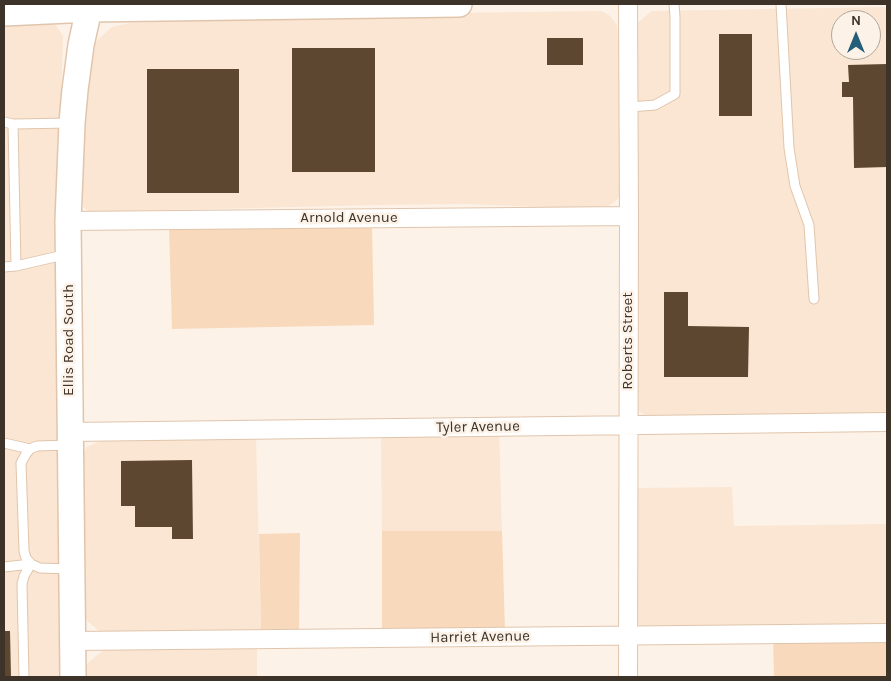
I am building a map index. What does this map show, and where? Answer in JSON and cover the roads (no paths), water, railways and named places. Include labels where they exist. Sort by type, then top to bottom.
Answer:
[{"type":"street","points":[[4,12],[90,7],[459,4]]},
{"type":"street","name":"Roberts Street","points":[[628,4],[628,677]]},
{"type":"street","name":"Ellis Road South","points":[[73,677],[68,221],[72,123],[81,45],[90,7]]},
{"type":"street","name":"Arnold Avenue","points":[[68,221],[629,216]]},
{"type":"street","name":"Tyler Avenue","points":[[70,438],[628,425],[887,422]]},
{"type":"street","name":"Harriet Avenue","points":[[73,641],[887,633]]},
{"type":"lane","points":[[629,107],[655,105],[675,94],[674,4]]},
{"type":"lane","points":[[781,4],[789,148],[796,186],[809,225],[814,299]]},
{"type":"lane","points":[[16,266],[8,123],[72,123]]},
{"type":"lane","points":[[4,267],[68,254]]},
{"type":"lane","points":[[70,438],[37,446],[26,454],[21,463],[24,550],[26,558],[31,564],[40,568],[72,570]]},
{"type":"lane","points":[[4,443],[30,450]]},
{"type":"lane","points":[[4,567],[31,564]]},
{"type":"lane","points":[[24,677],[22,584],[31,564]]}]
